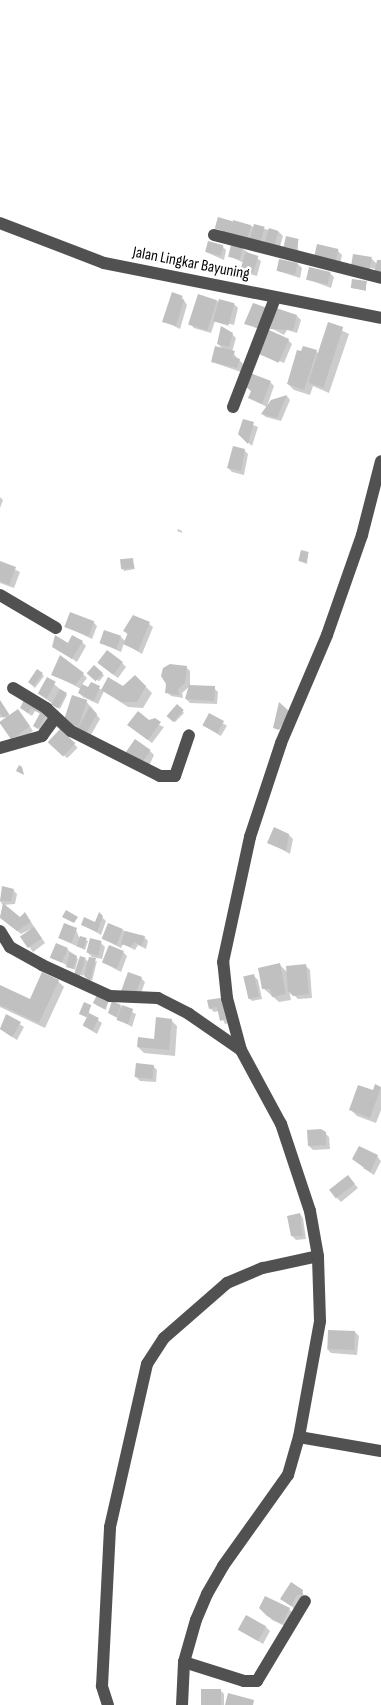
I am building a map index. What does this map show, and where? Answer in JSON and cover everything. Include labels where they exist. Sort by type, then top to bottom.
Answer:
[{"type":"street","name":"Jalan Lingkar Bayuning","points":[[0,223],[104,263],[381,318]]},
{"type":"street","points":[[214,235],[381,278]]},
{"type":"street","points":[[233,407],[275,298]]},
{"type":"street","points":[[182,1705],[184,1662],[196,1620],[207,1594],[223,1566],[288,1475],[299,1437],[318,1335],[318,1256],[310,1210],[281,1124],[241,1050],[227,998],[222,962],[250,837],[281,743],[327,635],[362,535],[381,462]]},
{"type":"street","points":[[0,595],[56,628]]},
{"type":"street","points":[[13,688],[46,708],[55,718],[107,751],[169,778],[177,772],[188,735]]},
{"type":"street","points":[[0,748],[42,736],[55,718]]},
{"type":"street","points":[[0,931],[5,948],[110,996],[158,998],[189,1014],[241,1050]]},
{"type":"street","points":[[108,1705],[102,1686],[110,1527],[147,1364],[164,1338],[227,1283],[263,1268],[318,1256]]},
{"type":"street","points":[[299,1437],[381,1451]]},
{"type":"street","points":[[184,1662],[244,1681],[257,1681],[305,1601]]},
{"type":"building","points":[[218,217],[232,221],[229,233],[215,229]]},
{"type":"building","points":[[233,220],[251,225],[247,242],[228,236]]},
{"type":"building","points":[[254,224],[265,227],[260,242],[250,239]]},
{"type":"building","points":[[269,228],[279,231],[274,246],[264,243]]},
{"type":"building","points":[[286,236],[299,239],[296,250],[284,247]]},
{"type":"building","points":[[208,241],[223,245],[221,256],[205,252]]},
{"type":"building","points":[[317,244],[338,249],[336,261],[314,256]]},
{"type":"building","points":[[231,245],[243,248],[240,260],[228,257]]},
{"type":"building","points":[[246,252],[258,256],[253,273],[240,269]]},
{"type":"building","points":[[353,254],[372,257],[370,270],[351,267]]},
{"type":"building","points":[[279,259],[298,263],[295,275],[277,271]]},
{"type":"building","points":[[377,260],[381,260],[381,275],[374,274]]},
{"type":"building","points":[[309,267],[330,272],[328,285],[306,280]]},
{"type":"building","points":[[352,279],[367,281],[366,290],[351,288]]},
{"type":"building","points":[[172,292],[183,296],[180,299],[184,300],[176,326],[162,322]]},
{"type":"building","points":[[198,294],[217,300],[207,331],[188,324]]},
{"type":"building","points":[[219,299],[234,303],[229,325],[213,321]]},
{"type":"building","points":[[253,303],[267,308],[261,329],[244,324]]},
{"type":"building","points":[[276,308],[297,315],[293,330],[270,329]]},
{"type":"building","points":[[328,322],[343,327],[323,388],[308,383]]},
{"type":"building","points":[[221,326],[233,333],[229,347],[217,344]]},
{"type":"building","points":[[269,330],[289,339],[279,363],[258,354]]},
{"type":"building","points":[[215,346],[235,351],[233,357],[240,359],[237,368],[211,362]]},
{"type":"building","points":[[303,346],[317,350],[304,390],[287,384],[297,350],[301,351]]},
{"type":"building","points":[[250,373],[271,381],[262,404],[248,398],[251,391],[245,386]]},
{"type":"building","points":[[287,395],[277,418],[261,414],[271,400]]},
{"type":"building","points":[[243,419],[254,422],[248,444],[238,434]]},
{"type":"building","points":[[233,446],[245,449],[241,471],[227,468]]},
{"type":"building","points":[[301,550],[309,552],[306,563],[298,561]]},
{"type":"building","points":[[133,558],[134,568],[121,569],[120,559]]},
{"type":"building","points":[[0,561],[16,567],[9,585],[0,581]]},
{"type":"building","points":[[70,612],[94,621],[89,636],[64,627]]},
{"type":"building","points":[[133,615],[150,622],[138,651],[123,644],[128,633],[123,631]]},
{"type":"building","points":[[104,630],[121,636],[116,649],[99,643]]},
{"type":"building","points":[[55,635],[68,643],[72,635],[83,641],[72,659],[52,647]]},
{"type":"building","points":[[107,650],[123,662],[113,675],[97,663]]},
{"type":"building","points":[[60,655],[84,673],[75,685],[51,675]]},
{"type":"building","points":[[170,664],[187,666],[185,683],[178,689],[179,695],[165,693],[166,684],[161,676],[163,668]]},
{"type":"building","points":[[94,665],[103,673],[96,681],[87,673]]},
{"type":"building","points":[[37,669],[43,673],[34,686],[28,682]]},
{"type":"building","points":[[135,675],[146,686],[137,702],[121,702],[101,690],[108,677],[123,686]]},
{"type":"building","points":[[47,677],[56,682],[47,698],[38,694]]},
{"type":"building","points":[[91,682],[100,686],[94,701],[78,693],[82,684],[88,687]]},
{"type":"building","points":[[189,685],[215,686],[214,701],[185,699]]},
{"type":"building","points":[[60,689],[67,693],[58,709],[51,705]]},
{"type":"building","points":[[72,695],[87,700],[79,727],[63,722]]},
{"type":"building","points":[[0,700],[9,714],[3,718],[0,713]]},
{"type":"building","points":[[24,700],[47,713],[38,729],[33,726],[40,713],[31,708],[28,713],[20,708]]},
{"type":"building","points":[[279,702],[290,712],[279,730],[273,728]]},
{"type":"building","points":[[177,704],[184,710],[173,722],[167,716]]},
{"type":"building","points":[[90,706],[97,714],[84,737],[76,732]]},
{"type":"building","points":[[18,709],[30,726],[11,739],[0,722]]},
{"type":"building","points":[[138,711],[149,720],[155,718],[161,722],[148,740],[127,725]]},
{"type":"building","points":[[209,713],[224,721],[217,733],[202,725]]},
{"type":"building","points":[[60,729],[75,743],[63,756],[48,742]]},
{"type":"building","points":[[135,739],[151,750],[141,764],[125,753]]},
{"type":"building","points":[[19,765],[22,767],[24,775],[16,771]]},
{"type":"building","points":[[274,827],[289,834],[286,851],[267,843]]},
{"type":"building","points":[[2,886],[14,889],[11,901],[0,901]]},
{"type":"building","points":[[3,903],[20,917],[25,912],[31,922],[17,931],[0,918]]},
{"type":"building","points":[[66,910],[78,917],[74,923],[62,917]]},
{"type":"building","points":[[99,912],[103,916],[97,932],[81,925],[84,917],[95,922]]},
{"type":"building","points":[[64,923],[77,928],[71,943],[58,938]]},
{"type":"building","points":[[108,923],[123,929],[116,945],[102,939]]},
{"type":"building","points":[[34,927],[42,939],[28,948],[20,937]]},
{"type":"building","points":[[125,931],[145,936],[142,946],[134,942],[131,947],[121,944]]},
{"type":"building","points":[[80,936],[87,938],[84,949],[77,947]]},
{"type":"building","points":[[90,938],[102,941],[98,955],[86,953]]},
{"type":"building","points":[[56,943],[68,948],[62,963],[50,958]]},
{"type":"building","points":[[109,945],[124,951],[117,969],[102,963]]},
{"type":"building","points":[[70,952],[77,956],[73,969],[66,967]]},
{"type":"building","points":[[80,956],[86,958],[80,976],[74,974]]},
{"type":"building","points":[[89,957],[96,958],[90,981],[84,976]]},
{"type":"building","points":[[280,963],[286,994],[272,997],[270,989],[262,989],[258,968]]},
{"type":"building","points":[[306,964],[309,994],[293,996],[288,991],[286,966]]},
{"type":"building","points":[[42,972],[59,980],[39,1023],[0,1005],[0,985],[30,999]]},
{"type":"building","points":[[128,972],[142,977],[136,992],[120,994]]},
{"type":"building","points":[[254,974],[259,996],[248,999],[243,976]]},
{"type":"building","points":[[97,995],[109,1001],[104,1009],[93,1003]]},
{"type":"building","points":[[220,998],[224,1001],[227,1019],[220,1021],[217,1007],[209,1009],[207,1000]]},
{"type":"building","points":[[112,1001],[121,1005],[116,1017],[108,1013]]},
{"type":"building","points":[[84,1002],[91,1005],[86,1017],[79,1014]]},
{"type":"building","points":[[122,1005],[133,1009],[128,1024],[117,1020]]},
{"type":"building","points":[[89,1013],[99,1018],[92,1030],[83,1025]]},
{"type":"building","points":[[6,1014],[21,1022],[12,1037],[0,1029]]},
{"type":"building","points":[[156,1017],[172,1019],[169,1050],[137,1047],[138,1037],[154,1039]]},
{"type":"building","points":[[136,1063],[154,1065],[152,1079],[135,1077]]},
{"type":"building","points":[[375,1084],[381,1087],[370,1118],[349,1110],[358,1085],[373,1090]]},
{"type":"building","points":[[321,1129],[326,1132],[326,1145],[308,1146],[307,1130]]},
{"type":"building","points":[[359,1146],[378,1155],[370,1172],[352,1159]]},
{"type":"building","points":[[348,1175],[355,1184],[336,1198],[329,1190]]},
{"type":"building","points":[[300,1213],[303,1236],[291,1236],[287,1216]]},
{"type":"building","points":[[328,1330],[355,1331],[354,1350],[327,1349]]},
{"type":"building","points":[[291,1582],[303,1590],[302,1595],[297,1595],[291,1606],[280,1599]]},
{"type":"building","points":[[265,1596],[290,1608],[282,1624],[267,1616],[259,1608]]},
{"type":"building","points":[[246,1615],[266,1626],[258,1641],[238,1630]]},
{"type":"building","points":[[201,1689],[221,1689],[221,1705],[201,1705]]},
{"type":"building","points":[[228,1693],[254,1700],[253,1705],[225,1705]]}]
